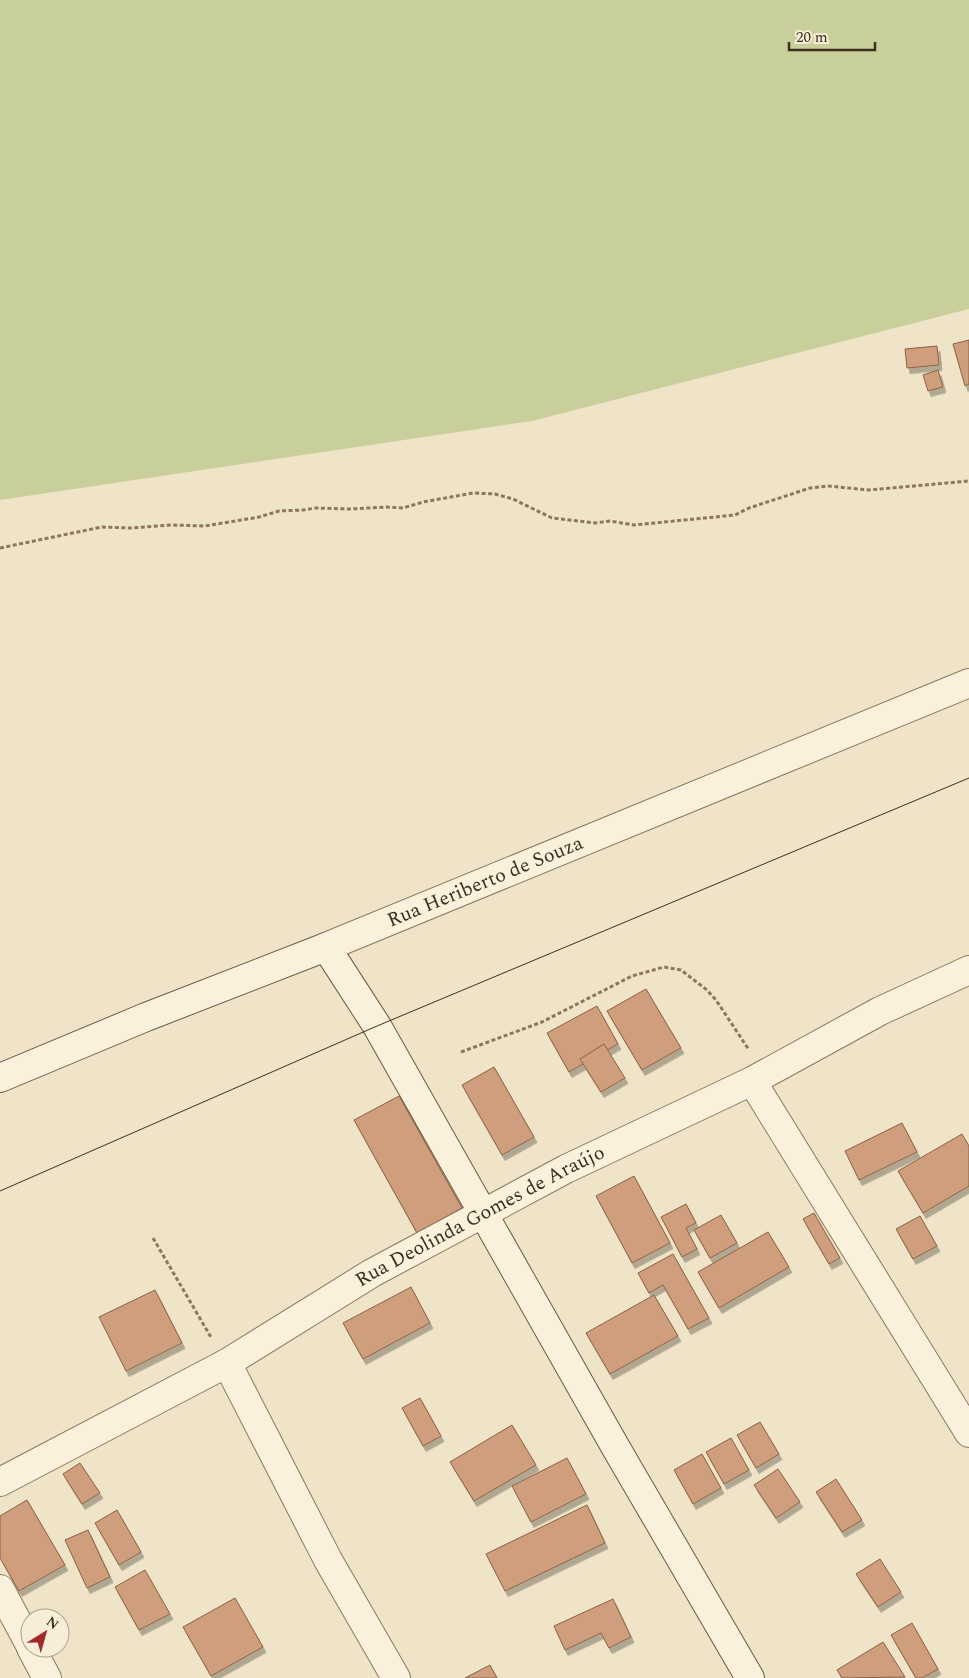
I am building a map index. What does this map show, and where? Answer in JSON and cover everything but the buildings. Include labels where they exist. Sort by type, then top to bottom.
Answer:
[{"type":"street","name":"Rua Heriberto de Souza","points":[[0,1078],[146,1017],[326,947],[969,683]]},
{"type":"street","points":[[326,947],[377,1026],[616,1448],[750,1678]]},
{"type":"street","name":"Rua Deolinda Gomes de Araújo","points":[[0,1482],[227,1363],[372,1273],[566,1168],[757,1078],[880,1011],[969,970]]},
{"type":"street","points":[[757,1078],[969,1433]]},
{"type":"street","points":[[227,1363],[328,1560],[396,1678]]},
{"type":"street","points":[[0,1589],[20,1626]]},
{"type":"street","points":[[37,1658],[47,1678]]},
{"type":"path","points":[[0,548],[102,527],[205,526],[259,517],[279,511],[316,508],[403,508],[423,502],[473,493],[495,494],[512,499],[552,518],[634,525],[735,515],[748,508],[810,488],[828,486],[869,490],[969,481]]},
{"type":"path","points":[[461,1052],[542,1022],[632,976],[664,967],[681,970],[716,1000],[757,1062],[757,1078]]},
{"type":"path","points":[[153,1238],[227,1363]]},
{"type":"green space","points":[[0,0],[969,0],[969,309],[532,421],[0,500]]},
{"type":"tram line","points":[[0,1191],[377,1026],[969,778]]}]
